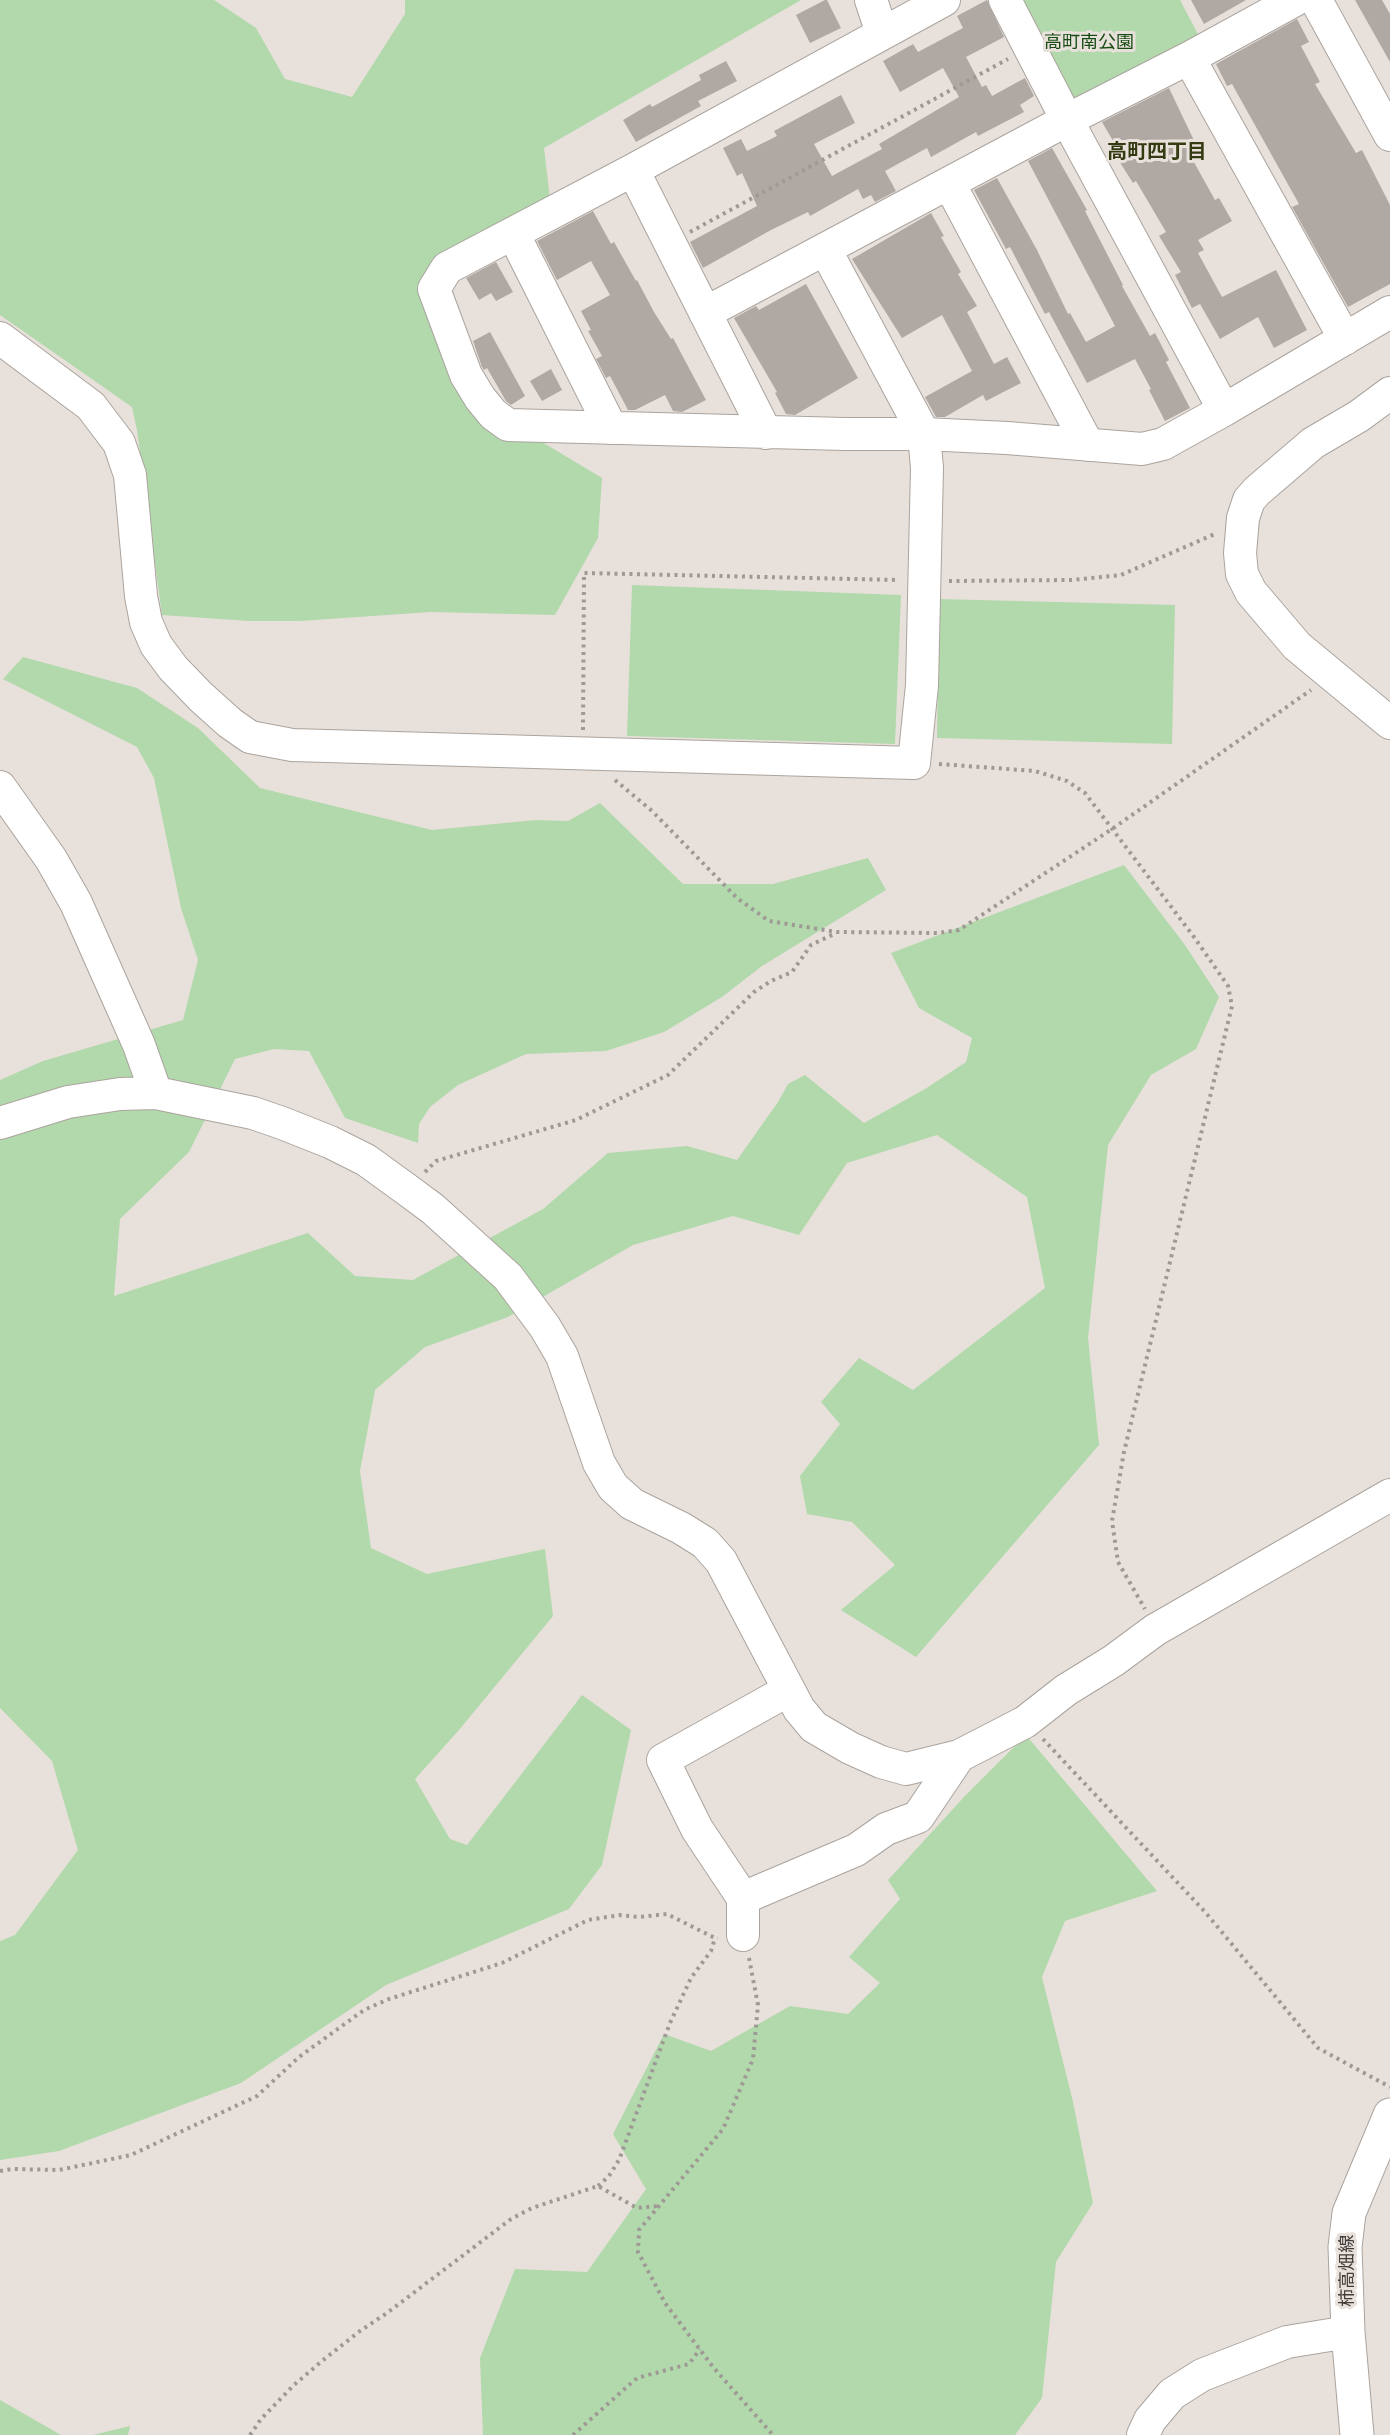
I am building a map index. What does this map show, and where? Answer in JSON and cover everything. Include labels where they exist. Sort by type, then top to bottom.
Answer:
[{"type":"main road","name":"柿高畑線","points":[[1357,2435],[1348,2332],[1345,2247],[1348,2213],[1390,2115]]},
{"type":"street","points":[[871,0],[882,33]]},
{"type":"street","points":[[944,0],[633,170],[447,268],[434,289],[466,375],[493,414],[508,425],[766,433],[924,434],[1142,449],[1163,444],[1390,312]]},
{"type":"street","points":[[1005,0],[1067,120],[1224,410]]},
{"type":"street","points":[[705,313],[1067,120],[1189,58],[1294,0]]},
{"type":"street","points":[[1316,0],[1390,135]]},
{"type":"street","points":[[1189,58],[1345,339]]},
{"type":"street","points":[[633,170],[766,433]]},
{"type":"street","points":[[949,183],[1088,445]]},
{"type":"street","points":[[513,233],[611,428]]},
{"type":"street","points":[[0,338],[91,406],[119,443],[130,475],[140,585],[146,622],[156,645],[173,668],[230,723],[250,737],[292,745],[914,763],[922,685],[927,468],[924,434],[825,249]]},
{"type":"street","points":[[1390,393],[1359,416],[1313,443],[1272,476],[1249,500],[1240,532],[1242,574],[1251,592],[1297,646],[1390,723]]},
{"type":"street","points":[[0,787],[51,859],[76,903],[139,1045],[156,1093]]},
{"type":"street","points":[[0,1123],[68,1102],[120,1094],[156,1093],[253,1113],[330,1142],[366,1160],[433,1209],[508,1277],[545,1327],[562,1356],[599,1463],[613,1487],[633,1504],[705,1543],[721,1561],[787,1690],[814,1727],[849,1748],[880,1762],[906,1770],[959,1756],[1025,1722],[1066,1690],[1113,1661],[1155,1630],[1390,1495]]},
{"type":"street","points":[[743,1898],[697,1828],[663,1760],[787,1690]]},
{"type":"street","points":[[729,1936],[743,1898],[856,1850],[886,1829],[918,1817],[959,1756]]},
{"type":"street","points":[[1143,2435],[1150,2420],[1172,2394],[1202,2375],[1287,2342],[1348,2332]]},
{"type":"path","points":[[670,243],[1029,47]]},
{"type":"path","points":[[1240,532],[1224,530],[1121,574],[1096,579],[923,581],[584,573],[583,754],[652,811],[737,898],[769,921],[837,932],[938,933],[958,930],[1112,829],[1331,676]]},
{"type":"path","points":[[914,763],[1035,771],[1067,781],[1085,793],[1228,986],[1232,1006],[1124,1452],[1112,1521],[1118,1562],[1155,1630]]},
{"type":"path","points":[[406,1189],[436,1161],[576,1120],[668,1075],[754,992],[771,981],[792,972],[811,945],[837,932]]},
{"type":"path","points":[[1025,1722],[1198,1905],[1318,2048],[1390,2087]]},
{"type":"path","points":[[0,2171],[59,2170],[131,2155],[257,2096],[299,2057],[364,2010],[389,1999],[502,1963],[588,1920],[620,1915],[639,1917],[667,1914],[729,1936],[758,2005],[753,2059],[723,2129],[639,2230],[638,2252],[665,2303],[700,2349],[773,2435]]},
{"type":"path","points":[[250,2435],[261,2419],[294,2385],[360,2331],[487,2236],[532,2208],[598,2186],[609,2176],[619,2160],[670,2023],[691,1978],[711,1951],[729,1936]]},
{"type":"path","points":[[598,2186],[637,2208],[658,2206]]},
{"type":"path","points":[[573,2435],[637,2378],[689,2364],[700,2349]]},
{"type":"green space","points":[[0,0],[214,0],[256,28],[285,79],[352,97],[405,14],[405,0],[801,0],[544,148],[550,199],[446,250],[427,279],[466,388],[537,439],[602,478],[598,538],[555,615],[430,612],[300,621],[249,621],[162,615],[132,407],[0,315]]},
{"type":"green space","name":"高町南公園","points":[[1016,0],[1180,0],[1200,38],[1068,101]]},
{"type":"green space","points":[[632,585],[901,595],[895,744],[627,736]]},
{"type":"green space","points":[[939,599],[1175,605],[1172,744],[937,738]]},
{"type":"green space","points":[[23,657],[137,688],[198,728],[260,788],[432,830],[536,820],[568,821],[600,803],[683,884],[773,884],[868,858],[886,890],[762,966],[722,997],[664,1032],[606,1051],[526,1054],[458,1085],[430,1107],[419,1124],[418,1143],[345,1118],[309,1051],[274,1049],[235,1059],[189,1152],[120,1219],[114,1296],[308,1233],[355,1276],[413,1280],[543,1209],[608,1153],[687,1146],[737,1160],[788,1084],[805,1075],[864,1123],[925,1089],[966,1062],[972,1038],[919,1008],[891,953],[1124,865],[1185,945],[1219,997],[1196,1049],[1151,1075],[1108,1145],[1088,1338],[1099,1445],[916,1657],[841,1610],[895,1565],[852,1522],[807,1514],[800,1476],[840,1424],[821,1402],[859,1358],[913,1390],[1045,1288],[1027,1197],[937,1135],[847,1163],[799,1235],[733,1216],[633,1245],[508,1317],[425,1347],[375,1390],[360,1471],[371,1548],[427,1574],[545,1549],[553,1616],[459,1730],[415,1779],[450,1839],[467,1845],[582,1695],[631,1730],[602,1865],[569,1909],[386,1985],[241,2083],[59,2151],[0,2160],[0,1941],[15,1935],[78,1850],[52,1761],[0,1708],[0,1080],[43,1061],[183,1020],[198,960],[181,908],[154,778],[137,747],[3,679]]},
{"type":"green space","points":[[1026,1735],[1157,1891],[1065,1921],[1042,1977],[1073,2102],[1093,2203],[1056,2262],[1042,2398],[1015,2435],[483,2435],[480,2358],[515,2269],[587,2272],[646,2189],[613,2134],[664,2034],[711,2051],[790,2006],[848,2014],[880,1983],[849,1957],[900,1899],[888,1880],[964,1797]]},
{"type":"green space","points":[[0,2400],[61,2435],[0,2435]]},
{"type":"green space","points":[[130,2426],[128,2435],[93,2435]]},
{"type":"building","points":[[825,0],[841,28],[810,43],[796,15]]},
{"type":"building","points":[[987,0],[1004,37],[966,57],[982,87],[986,85],[992,96],[1025,78],[1034,96],[1020,105],[1024,112],[978,136],[976,132],[931,157],[927,148],[885,171],[896,191],[875,202],[871,195],[863,199],[858,189],[810,216],[808,212],[771,230],[703,268],[690,242],[757,206],[742,173],[737,176],[723,148],[741,139],[747,151],[777,136],[774,131],[841,95],[855,123],[814,144],[832,176],[882,149],[879,144],[959,97],[943,68],[900,92],[883,61],[913,44],[918,52],[963,28],[957,16]]},
{"type":"building","points":[[1191,0],[1246,0],[1204,24]]},
{"type":"building","points":[[1355,0],[1382,0],[1390,14],[1390,62]]},
{"type":"building","points":[[1297,19],[1309,42],[1301,46],[1320,82],[1315,84],[1356,153],[1362,150],[1390,205],[1390,284],[1348,307],[1292,207],[1299,204],[1232,84],[1227,86],[1216,64]]},
{"type":"building","points":[[726,61],[737,81],[698,101],[701,106],[636,142],[623,120],[650,104],[652,107],[701,80],[699,75]]},
{"type":"building","points":[[1169,88],[1199,151],[1190,155],[1215,200],[1219,198],[1232,221],[1198,240],[1204,250],[1198,253],[1222,297],[1276,270],[1307,330],[1274,348],[1258,317],[1220,339],[1200,304],[1192,308],[1175,275],[1181,272],[1159,236],[1166,232],[1136,181],[1133,183],[1119,161],[1123,158],[1102,122]]},
{"type":"building","points":[[1052,148],[1087,210],[1085,211],[1122,286],[1150,336],[1155,333],[1169,360],[1166,362],[1190,408],[1165,421],[1135,359],[1087,383],[1049,312],[1045,314],[1010,247],[1006,249],[974,190],[997,178],[1037,250],[1068,314],[1070,313],[1086,342],[1115,326],[1028,161]]},
{"type":"building","points":[[593,211],[611,244],[614,242],[654,312],[671,339],[673,338],[706,400],[682,412],[673,411],[665,395],[635,410],[628,410],[610,376],[606,378],[596,359],[602,356],[588,331],[591,330],[581,311],[610,295],[591,261],[557,280],[537,241]]},
{"type":"building","points":[[931,213],[944,236],[941,237],[961,272],[958,274],[977,306],[967,312],[994,364],[1007,357],[1021,383],[986,401],[983,395],[945,417],[936,417],[925,397],[972,371],[942,315],[902,338],[852,259]]},
{"type":"building","points":[[496,262],[513,292],[496,301],[491,293],[479,300],[466,278]]},
{"type":"building","points":[[806,284],[858,378],[795,415],[786,414],[775,393],[777,392],[734,318],[756,306],[759,310]]},
{"type":"building","points":[[490,332],[525,396],[511,405],[506,401],[487,368],[484,370],[482,367],[473,341]]},
{"type":"building","points":[[551,369],[562,390],[542,401],[530,381]]},
{"type":"district","name":"高町四丁目","points":[[1157,152]]}]
